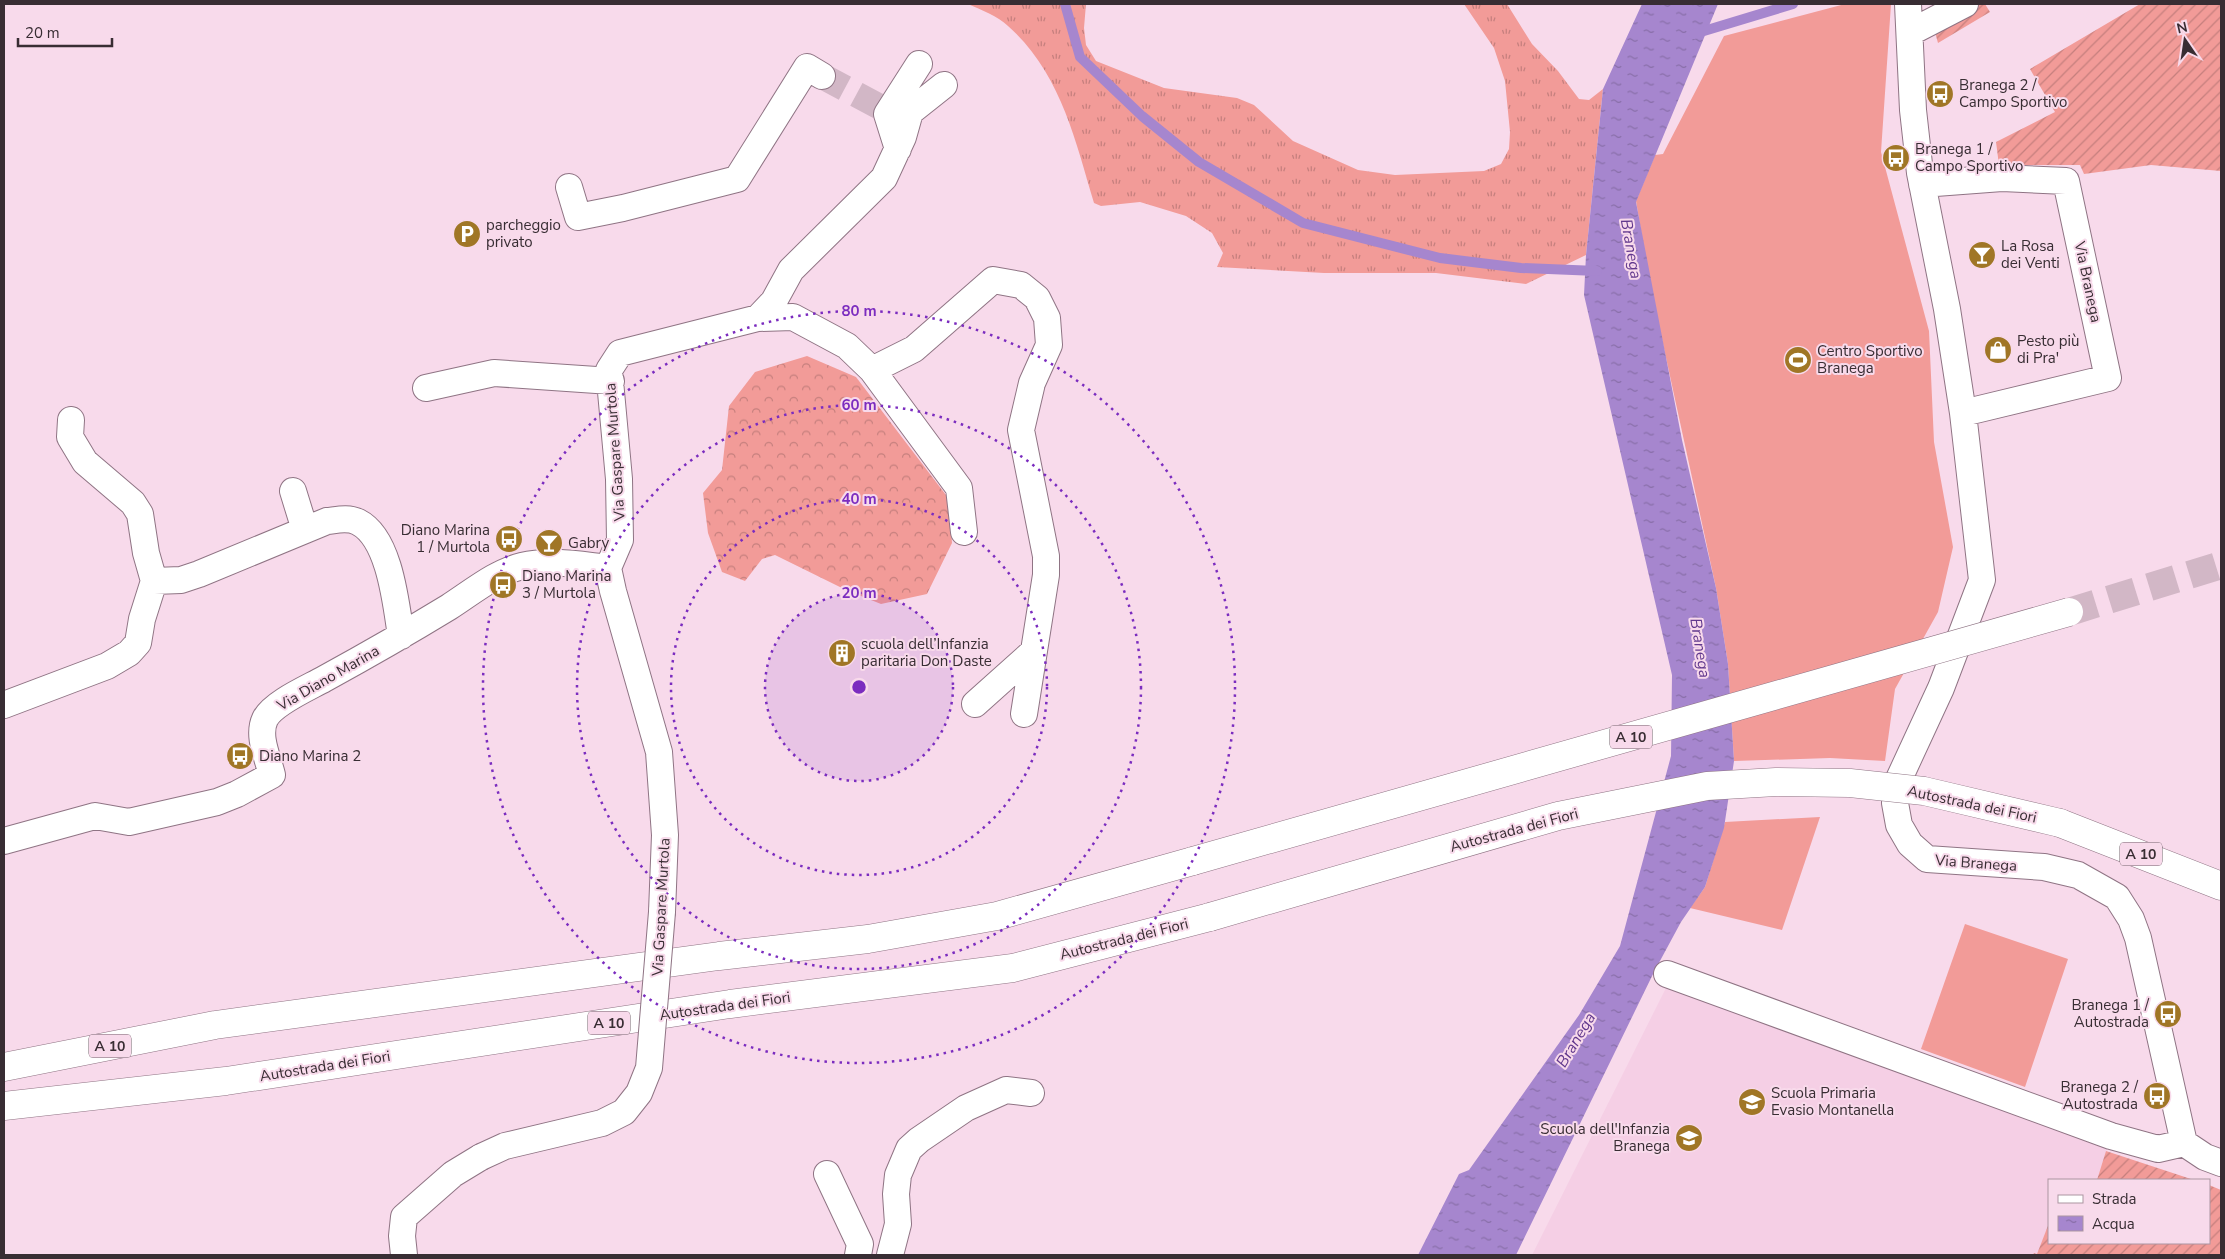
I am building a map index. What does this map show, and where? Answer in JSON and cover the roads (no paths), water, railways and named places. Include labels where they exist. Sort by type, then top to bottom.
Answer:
[{"type":"highway","name":"A 10","points":[[4,1067],[215,1025],[718,956],[868,939],[997,916],[2069,612]]},
{"type":"highway","name":"Autostrada dei Fiori","points":[[4,1106],[226,1081],[730,1004],[1013,968],[1210,917],[1558,816],[1707,786],[1776,782],[1850,783],[1924,791],[2060,823],[2221,886]]},
{"type":"street","name":"Via Branega","points":[[1908,4],[1911,32],[1913,110],[1922,184],[1947,309],[1963,413],[1982,580],[1941,688],[1898,781],[1895,803],[1899,825],[1910,844],[1926,859],[2044,867],[2078,875],[2117,897],[2131,919],[2138,938],[2184,1143]]},
{"type":"street","points":[[1911,32],[1965,4]]},
{"type":"street","points":[[898,149],[884,109],[919,64]]},
{"type":"street","points":[[569,187],[578,217],[623,208],[737,179],[807,67],[822,76]]},
{"type":"street","points":[[758,318],[774,301],[791,270],[884,178],[898,149],[910,112],[944,85]]},
{"type":"street","name":"Via Branega","points":[[1922,184],[2002,178],[2066,181],[2108,378],[1963,413]]},
{"type":"street","points":[[872,370],[914,349],[993,280],[1020,284],[1037,298],[1047,318],[1049,345],[1032,383],[1021,430],[1046,556],[1046,575],[1024,714]]},
{"type":"street","name":"Via Gaspare Murtola","points":[[404,1255],[402,1236],[404,1217],[453,1174],[505,1146],[602,1123],[624,1112],[639,1093],[649,1068],[662,912],[665,835],[659,752],[613,592],[608,568],[620,540],[619,479],[609,370],[611,364],[620,354],[758,318],[793,317],[847,346],[872,370],[959,488],[964,532]]},
{"type":"street","points":[[426,388],[494,373],[611,381]]},
{"type":"street","points":[[4,705],[108,666],[129,653],[138,643],[142,619],[154,580],[146,553],[140,514],[133,503],[85,462],[70,437],[71,420]]},
{"type":"street","points":[[292,491],[306,530]]},
{"type":"street","points":[[154,580],[181,580],[199,574],[327,521],[345,519],[357,521],[378,544],[389,574],[401,636]]},
{"type":"street","name":"Via Diano Marina","points":[[4,842],[95,816],[129,822],[217,802],[237,794],[272,775],[262,731],[270,712],[501,575],[520,566],[542,562],[608,568]]},
{"type":"street","points":[[975,704],[1033,652]]},
{"type":"street","points":[[1666,974],[2111,1136],[2158,1149],[2184,1143],[2205,1157],[2221,1163]]},
{"type":"street","points":[[890,1255],[898,1224],[896,1194],[898,1175],[909,1149],[926,1134],[966,1108],[1006,1090],[1031,1093]]},
{"type":"street","points":[[827,1174],[860,1244],[858,1255]]},
{"type":"water","name":"Branega","points":[[1642,4],[1718,4],[1636,202],[1682,440],[1716,588],[1728,664],[1734,761],[1724,828],[1705,887],[1681,922],[1654,972],[1516,1255],[1418,1255],[1459,1174],[1469,1170],[1579,1015],[1620,946],[1671,756],[1672,675],[1584,295],[1586,255],[1603,89]]},
{"type":"waterway","points":[[1065,4],[1080,57],[1142,116],[1199,162],[1303,223],[1440,258],[1521,268],[1597,271]]},
{"type":"waterway","points":[[1694,34],[1793,4]]},
{"type":"tunnel","points":[[822,76],[880,107]]},
{"type":"tunnel","points":[[2069,612],[2221,565]]},
{"type":"place","name":"Branega 2 / Campo Sportivo","points":[[1940,94]]},
{"type":"place","name":"Branega 1 / Campo Sportivo","points":[[1896,158]]},
{"type":"place","name":"parcheggio privato","points":[[467,234]]},
{"type":"place","name":"La Rosa dei Venti","points":[[1982,255]]},
{"type":"place","name":"Pesto più di Pra'","points":[[1998,350]]},
{"type":"place","name":"Centro Sportivo Branega","points":[[1798,360]]},
{"type":"place","name":"Diano Marina 1 / Murtola","points":[[509,539]]},
{"type":"place","name":"Gabry","points":[[549,543]]},
{"type":"place","name":"Diano Marina 3 / Murtola","points":[[503,585]]},
{"type":"place","name":"scuola dell’Infanzia paritaria Don Daste","points":[[842,653]]},
{"type":"place","name":"Diano Marina 2","points":[[240,756]]},
{"type":"place","name":"Branega 1 / Autostrada","points":[[2168,1014]]},
{"type":"place","name":"Branega 2 / Autostrada","points":[[2157,1096]]},
{"type":"place","name":"Scuola Primaria Evasio Montanella","points":[[1752,1102]]},
{"type":"place","name":"Scuola dell'Infanzia Branega","points":[[1689,1138]]}]
